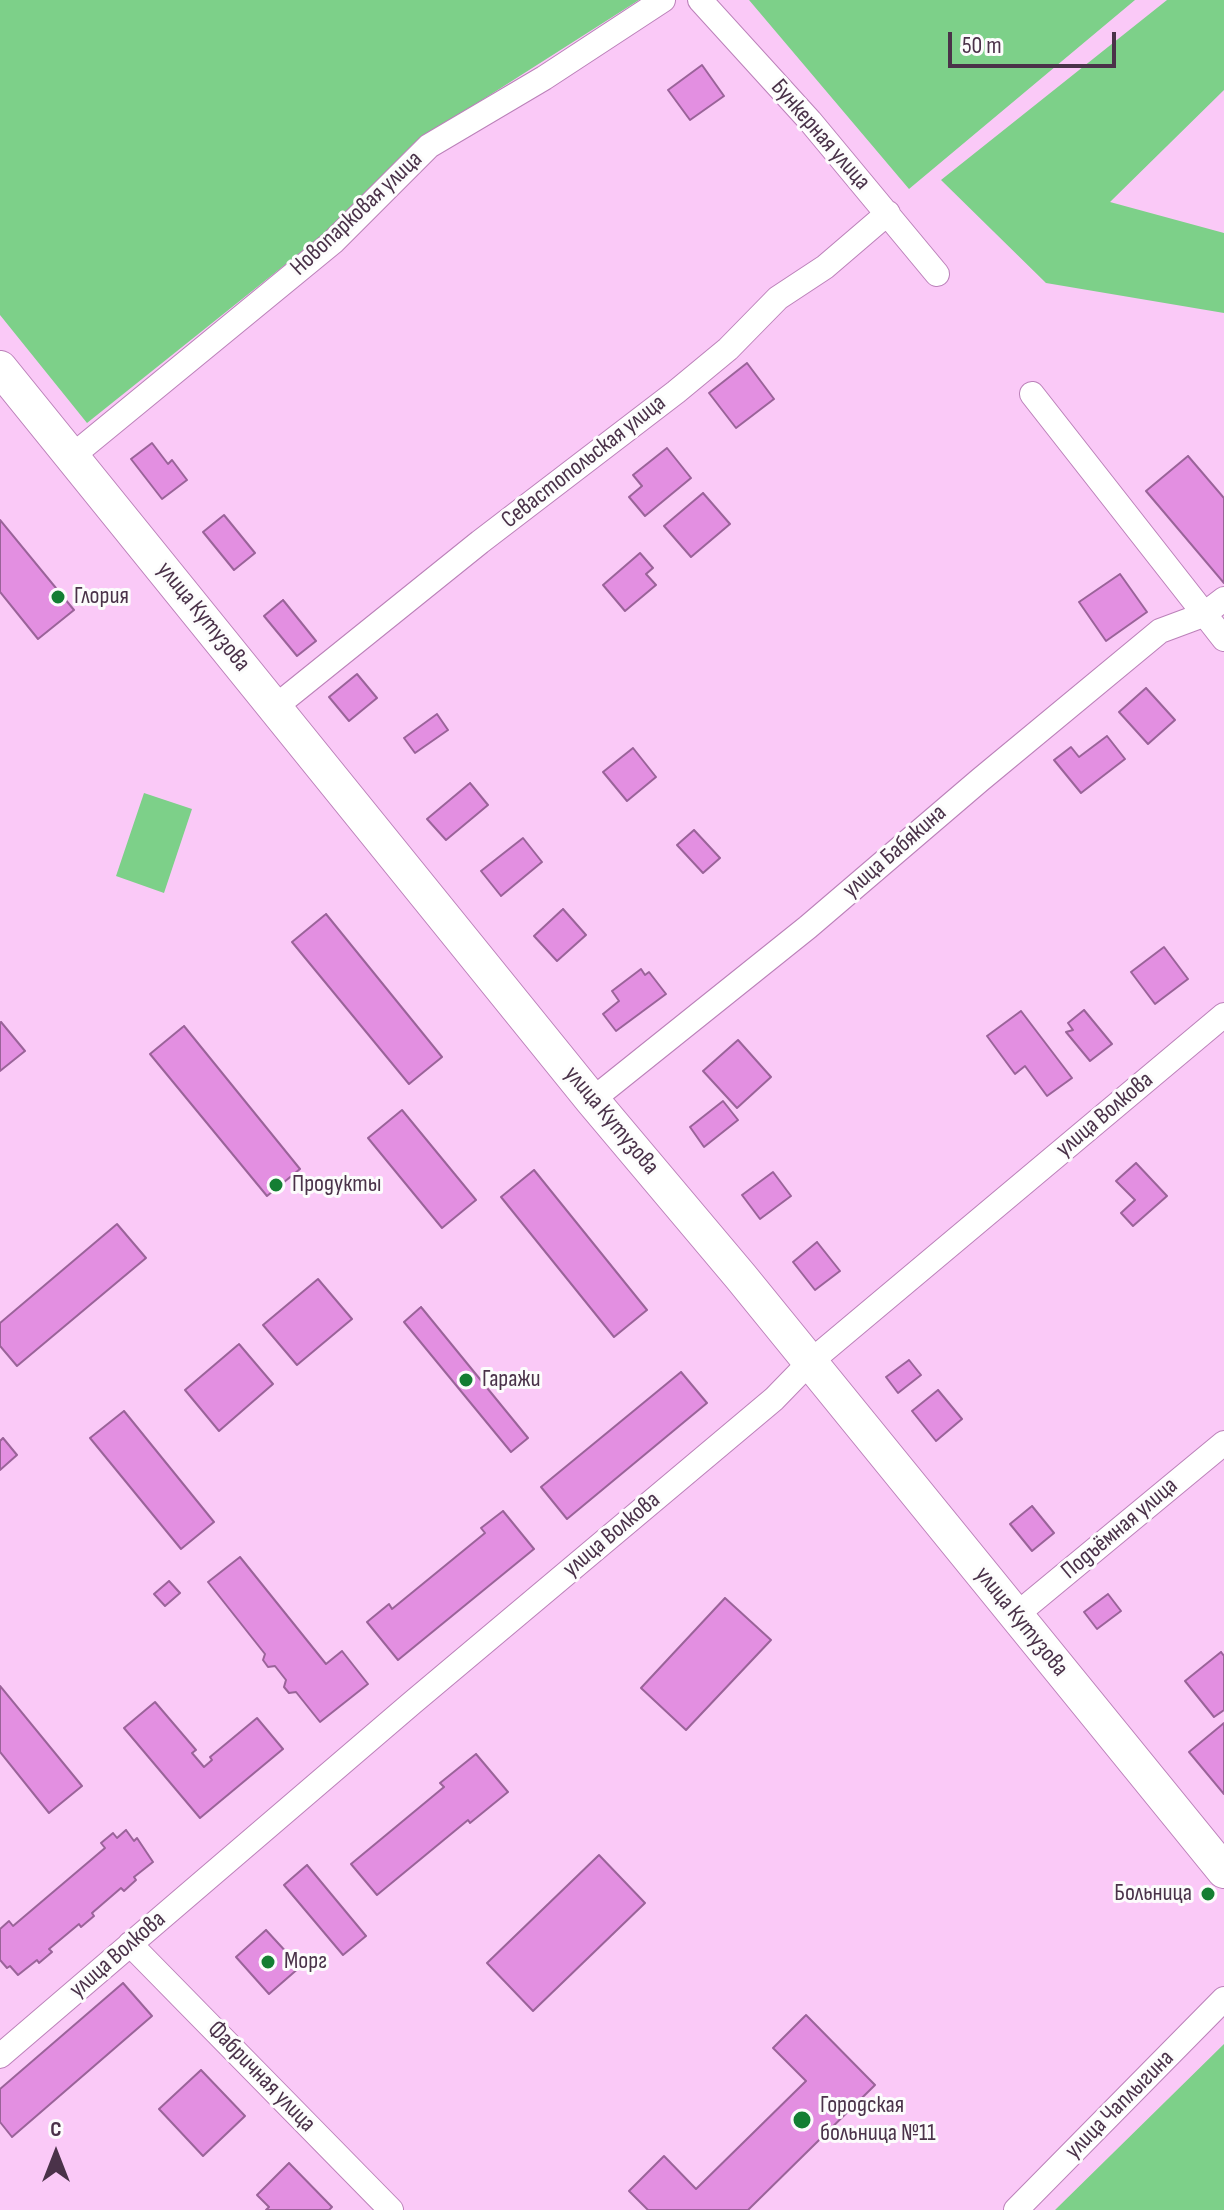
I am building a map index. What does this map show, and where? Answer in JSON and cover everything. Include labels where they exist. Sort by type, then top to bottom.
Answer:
[{"type":"main road","name":"улица Кутузова","points":[[0,368],[592,1100],[1221,1861]]},
{"type":"street","name":"Новопарковая улица","points":[[71,457],[333,242],[429,146],[544,78],[663,0]]},
{"type":"street","name":"Бункерная улица","points":[[700,0],[810,121],[937,274]]},
{"type":"street","name":"Севастопольская улица","points":[[275,707],[468,552],[676,392],[728,349],[778,298],[825,267],[888,213]]},
{"type":"street","points":[[1032,394],[1224,639]]},
{"type":"street","name":"улица Бабякина","points":[[592,1100],[808,927],[1160,631],[1203,615],[1224,599]]},
{"type":"street","name":"улица Волкова","points":[[0,2056],[774,1399],[809,1363],[1224,1015]]},
{"type":"street","name":"Подъёмная улица","points":[[1016,1615],[1224,1443]]},
{"type":"street","name":"Фабричная улица","points":[[130,1944],[391,2210]]},
{"type":"street","name":"улица Чаплыгина","points":[[1016,2210],[1224,1999]]},
{"type":"green space","points":[[0,0],[639,0],[413,144],[331,228],[87,423],[0,315]]},
{"type":"green space","points":[[749,0],[1135,0],[909,189]]},
{"type":"green space","points":[[1167,0],[1224,0],[1224,90],[1110,202],[1224,233],[1224,313],[1046,283],[941,180]]},
{"type":"green space","points":[[144,793],[192,809],[164,893],[116,876]]},
{"type":"green space","points":[[1224,2044],[1224,2210],[1055,2210]]},
{"type":"building","points":[[702,65],[724,96],[690,120],[668,90]]},
{"type":"building","points":[[747,363],[774,399],[736,428],[709,393]]},
{"type":"building","points":[[152,443],[168,464],[172,460],[187,480],[162,499],[131,459]]},
{"type":"building","points":[[667,448],[691,478],[645,516],[629,497],[642,486],[633,475]]},
{"type":"building","points":[[1188,456],[1224,498],[1224,583],[1146,491]]},
{"type":"building","points":[[703,493],[730,524],[691,557],[664,526]]},
{"type":"building","points":[[224,515],[255,553],[234,570],[203,532]]},
{"type":"building","points":[[0,520],[74,610],[38,639],[0,592]]},
{"type":"building","points":[[640,553],[653,568],[646,574],[656,585],[625,611],[603,585]]},
{"type":"building","points":[[1120,574],[1147,612],[1106,641],[1079,602]]},
{"type":"building","points":[[283,600],[316,641],[297,656],[264,616]]},
{"type":"building","points":[[357,674],[377,698],[349,721],[329,697]]},
{"type":"building","points":[[1146,688],[1175,720],[1148,744],[1119,712]]},
{"type":"building","points":[[437,714],[448,730],[415,753],[404,738]]},
{"type":"building","points":[[1107,736],[1125,759],[1081,793],[1054,760],[1071,747],[1079,757]]},
{"type":"building","points":[[633,748],[656,777],[627,801],[603,772]]},
{"type":"building","points":[[470,783],[488,805],[446,840],[427,819]]},
{"type":"building","points":[[694,830],[720,858],[703,873],[677,845]]},
{"type":"building","points":[[523,838],[542,862],[501,896],[481,871]]},
{"type":"building","points":[[563,909],[586,935],[557,961],[534,936]]},
{"type":"building","points":[[326,914],[442,1057],[409,1084],[292,942]]},
{"type":"building","points":[[1164,947],[1188,979],[1155,1004],[1131,972]]},
{"type":"building","points":[[641,969],[645,975],[649,972],[666,994],[616,1031],[603,1014],[619,1001],[612,991]]},
{"type":"building","points":[[1084,1010],[1112,1044],[1090,1061],[1066,1032],[1073,1030],[1068,1023]]},
{"type":"building","points":[[1021,1011],[1072,1078],[1047,1096],[1025,1066],[1015,1074],[987,1036]]},
{"type":"building","points":[[0,1023],[25,1051],[0,1071]]},
{"type":"building","points":[[184,1026],[300,1169],[267,1196],[150,1054]]},
{"type":"building","points":[[738,1040],[771,1077],[737,1108],[703,1071]]},
{"type":"building","points":[[723,1101],[738,1120],[704,1147],[690,1127]]},
{"type":"building","points":[[402,1110],[476,1200],[442,1228],[368,1138]]},
{"type":"building","points":[[1136,1163],[1167,1196],[1133,1226],[1121,1213],[1135,1200],[1116,1181]]},
{"type":"building","points":[[534,1170],[647,1310],[614,1337],[501,1197]]},
{"type":"building","points":[[773,1172],[791,1196],[760,1219],[742,1195]]},
{"type":"building","points":[[117,1224],[146,1258],[17,1366],[0,1346],[0,1323]]},
{"type":"building","points":[[817,1242],[840,1271],[815,1290],[793,1262]]},
{"type":"building","points":[[318,1279],[352,1319],[297,1365],[263,1325]]},
{"type":"building","name":"Гаражи","points":[[421,1307],[528,1438],[511,1452],[404,1322]]},
{"type":"building","points":[[239,1344],[273,1384],[219,1431],[185,1390]]},
{"type":"building","points":[[909,1360],[921,1375],[898,1393],[886,1377]]},
{"type":"building","points":[[681,1372],[707,1403],[567,1519],[541,1487]]},
{"type":"building","points":[[938,1390],[962,1419],[936,1441],[912,1411]]},
{"type":"building","points":[[124,1411],[214,1522],[181,1549],[90,1438]]},
{"type":"building","points":[[3,1438],[17,1455],[0,1470],[0,1441]]},
{"type":"building","points":[[1032,1506],[1054,1533],[1032,1551],[1010,1524]]},
{"type":"building","points":[[503,1511],[534,1549],[398,1660],[367,1622],[389,1604],[392,1609],[485,1533],[481,1528]]},
{"type":"building","points":[[240,1557],[326,1664],[342,1651],[368,1684],[320,1722],[296,1692],[289,1693],[284,1687],[286,1680],[275,1666],[268,1667],[263,1660],[265,1654],[208,1582]]},
{"type":"building","points":[[169,1581],[180,1593],[165,1606],[154,1594]]},
{"type":"building","points":[[1108,1594],[1121,1611],[1097,1629],[1084,1612]]},
{"type":"building","points":[[725,1598],[771,1640],[686,1730],[641,1688]]},
{"type":"building","points":[[1221,1652],[1224,1656],[1224,1710],[1214,1717],[1185,1681]]},
{"type":"building","points":[[0,1686],[82,1786],[49,1813],[0,1752]]},
{"type":"building","points":[[155,1702],[196,1750],[192,1753],[204,1767],[212,1760],[210,1757],[257,1718],[283,1749],[200,1818],[124,1728]]},
{"type":"building","points":[[1224,1723],[1224,1794],[1189,1752]]},
{"type":"building","points":[[476,1754],[508,1792],[470,1823],[468,1820],[377,1895],[351,1864],[444,1787],[440,1783]]},
{"type":"building","points":[[126,1830],[134,1841],[137,1838],[153,1862],[134,1877],[136,1880],[124,1891],[121,1888],[92,1913],[94,1916],[81,1927],[79,1924],[49,1949],[52,1952],[39,1963],[37,1960],[18,1975],[10,1966],[7,1968],[0,1960],[0,1929],[9,1921],[13,1926],[105,1848],[101,1843],[113,1833],[117,1838]]},
{"type":"building","points":[[599,1855],[645,1903],[533,2011],[487,1963]]},
{"type":"building","points":[[307,1865],[366,1936],[343,1955],[284,1885]]},
{"type":"building","name":"Морг","points":[[266,1930],[300,1967],[269,1994],[236,1957]]},
{"type":"building","points":[[123,1983],[152,2016],[12,2137],[0,2122],[0,2089]]},
{"type":"building","name":"Городская больница №11","points":[[806,2015],[875,2085],[748,2210],[648,2210],[629,2191],[664,2156],[696,2189],[806,2081],[773,2048]]},
{"type":"building","points":[[201,2070],[245,2116],[203,2156],[159,2109]]},
{"type":"building","points":[[289,2163],[332,2207],[329,2210],[266,2210],[269,2207],[257,2195]]},
{"type":"place","name":"Глория","points":[[58,597]]},
{"type":"place","name":"Продукты","points":[[276,1185]]},
{"type":"place","name":"Гаражи","points":[[466,1380]]},
{"type":"place","name":"Больница","points":[[1208,1894]]},
{"type":"place","name":"Морг","points":[[268,1962]]},
{"type":"place","name":"Городская больница №11","points":[[802,2120]]}]
